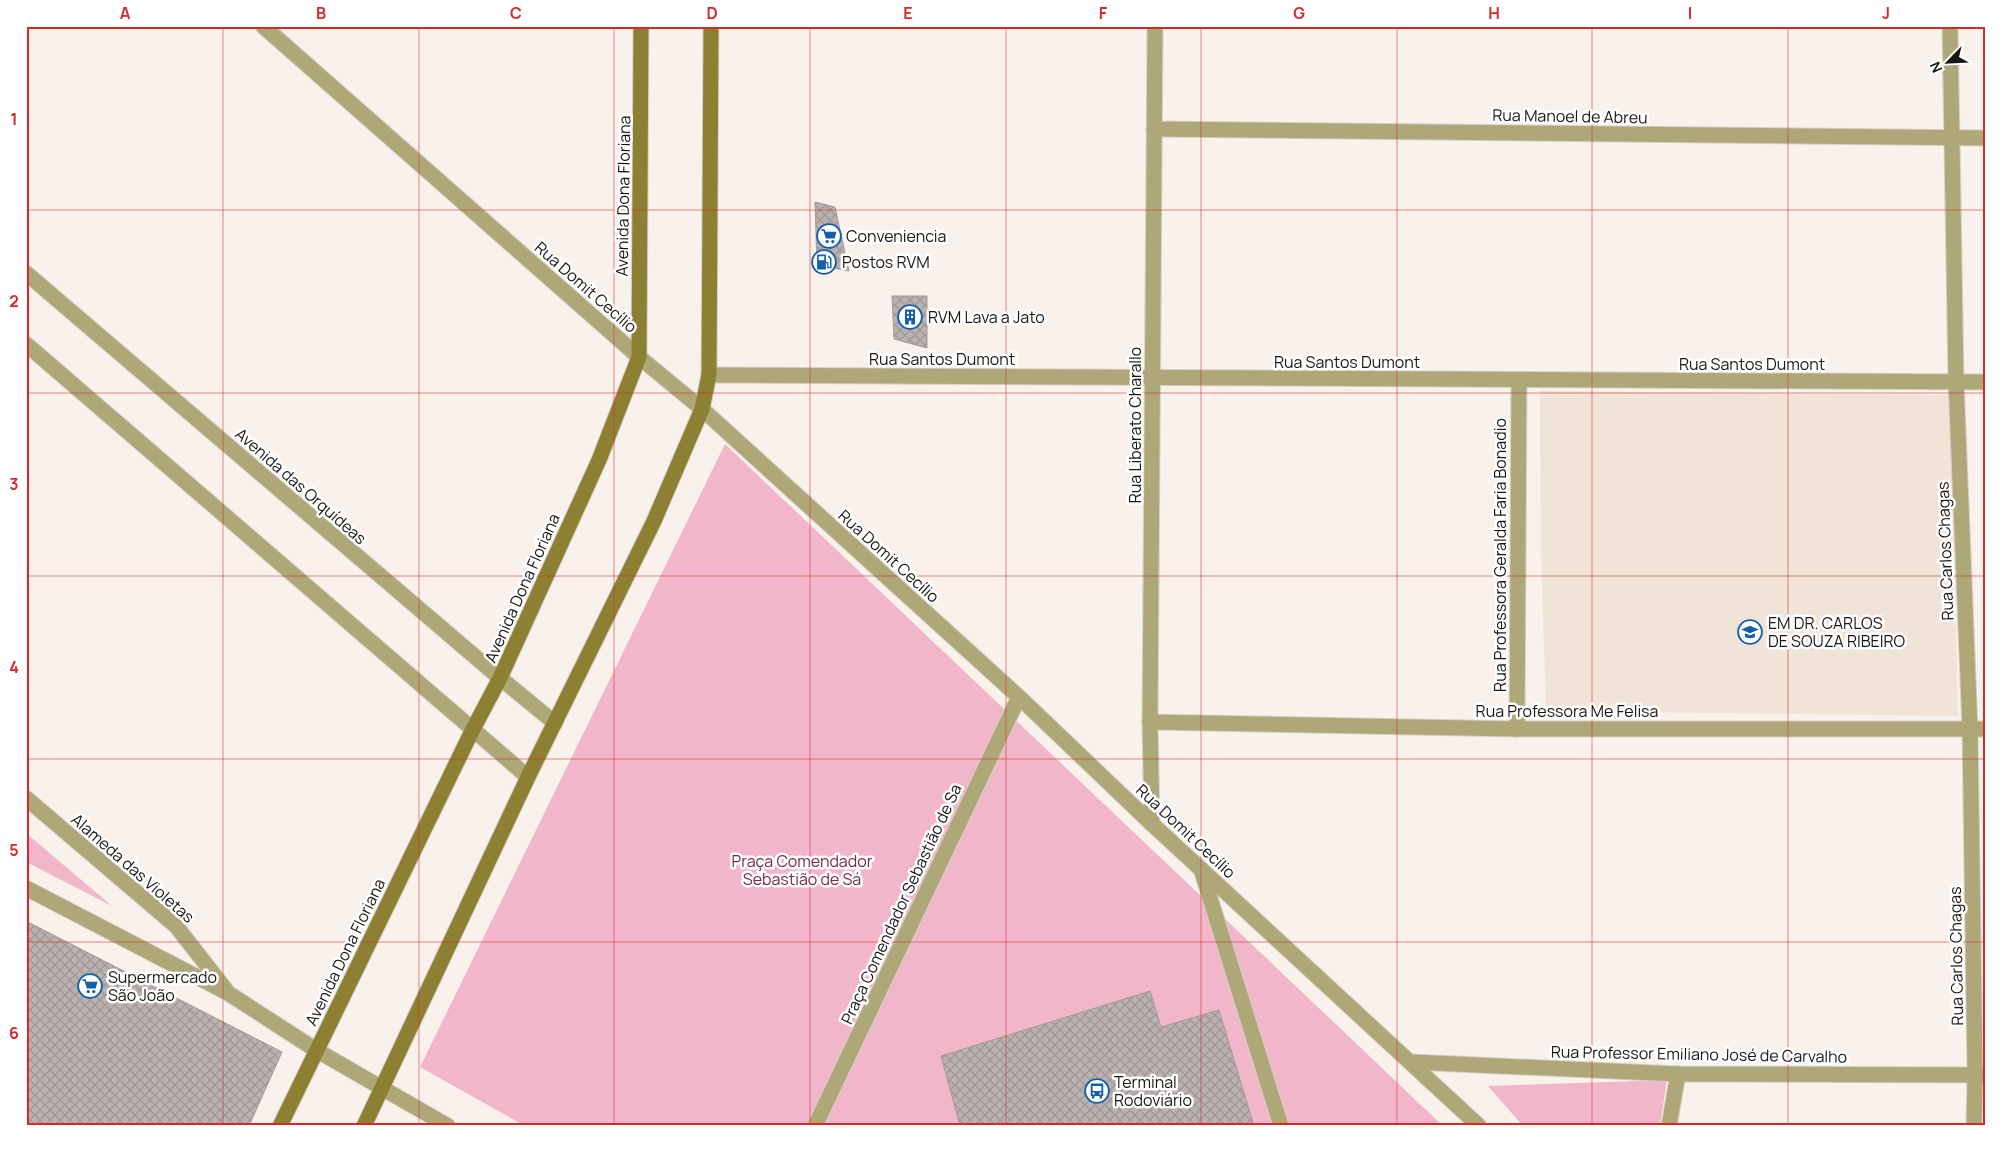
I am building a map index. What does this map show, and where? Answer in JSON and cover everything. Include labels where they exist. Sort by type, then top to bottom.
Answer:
[{"type":"main road","name":"Avenida Dona Floriana","points":[[280,1126],[472,731],[500,678],[600,460],[639,357],[642,26]]},
{"type":"main road","points":[[364,1126],[528,777],[654,521],[702,409],[709,375],[711,26]]},
{"type":"street","name":"Rua Domit Cecílio","points":[[263,26],[639,357],[702,409],[1019,697],[1152,824],[1412,1062],[1479,1126]]},
{"type":"street","name":"Rua Liberato Charallo","points":[[1152,824],[1150,722],[1155,26]]},
{"type":"street","name":"Rua Carlos Chagas","points":[[1950,26],[1956,382],[1977,729],[1980,1075],[1974,1126]]},
{"type":"street","name":"Rua Manoel de Abreu","points":[[1154,129],[1985,138]]},
{"type":"street","name":"Avenida das Orquídeas","points":[[26,273],[555,723]]},
{"type":"street","points":[[26,344],[472,731],[528,777]]},
{"type":"street","name":"Rua Santos Dumont","points":[[709,375],[1519,381],[1985,382]]},
{"type":"street","name":"Rua Professora Geralda Faria Bonadio","points":[[1517,729],[1519,381]]},
{"type":"street","name":"Praça Comendador Sebastião de Sa","points":[[815,1126],[1019,697]]},
{"type":"street","name":"Rua Professora Me Felisa","points":[[1150,722],[1517,729],[1977,729]]},
{"type":"street","name":"Alameda das Violetas","points":[[26,798],[176,926],[228,993]]},
{"type":"street","points":[[1201,869],[1281,1126]]},
{"type":"street","points":[[26,888],[228,993],[316,1050],[448,1126]]},
{"type":"street","name":"Rua Professor Emiliano José de Carvalho","points":[[1412,1062],[1678,1074],[1980,1075]]},
{"type":"street","points":[[1670,1126],[1678,1074]]},
{"type":"shaded area","name":"EM DR. CARLOS DE SOUZA RIBEIRO","points":[[1540,391],[1951,395],[1958,716],[1546,711],[1541,553]]},
{"type":"green space","name":"Praça Comendador Sebastião de Sá","points":[[725,444],[1443,1126],[525,1126],[420,1067]]},
{"type":"green space","points":[[26,833],[112,906],[26,862]]},
{"type":"green space","points":[[1667,1080],[1660,1126],[1523,1126],[1488,1086]]},
{"type":"building","name":"Conveniencia","points":[[815,202],[835,207],[849,271],[817,265]]},
{"type":"building","name":"RVM Lava a Jato","points":[[892,296],[927,296],[927,348],[894,339]]},
{"type":"building","name":"Supermercado São João","points":[[26,921],[282,1052],[249,1126],[26,1126]]},
{"type":"building","name":"Terminal Rodoviário","points":[[1150,991],[1161,1027],[1219,1010],[1254,1126],[960,1126],[941,1056]]},
{"type":"place","name":"Conveniencia","points":[[829,236]]},
{"type":"place","name":"Postos RVM","points":[[824,262]]},
{"type":"place","name":"RVM Lava a Jato","points":[[910,317]]},
{"type":"place","name":"EM DR. CARLOS DE SOUZA RIBEIRO","points":[[1750,632]]},
{"type":"place","name":"Supermercado São João","points":[[90,986]]},
{"type":"place","name":"Terminal Rodoviário","points":[[1097,1091]]}]
